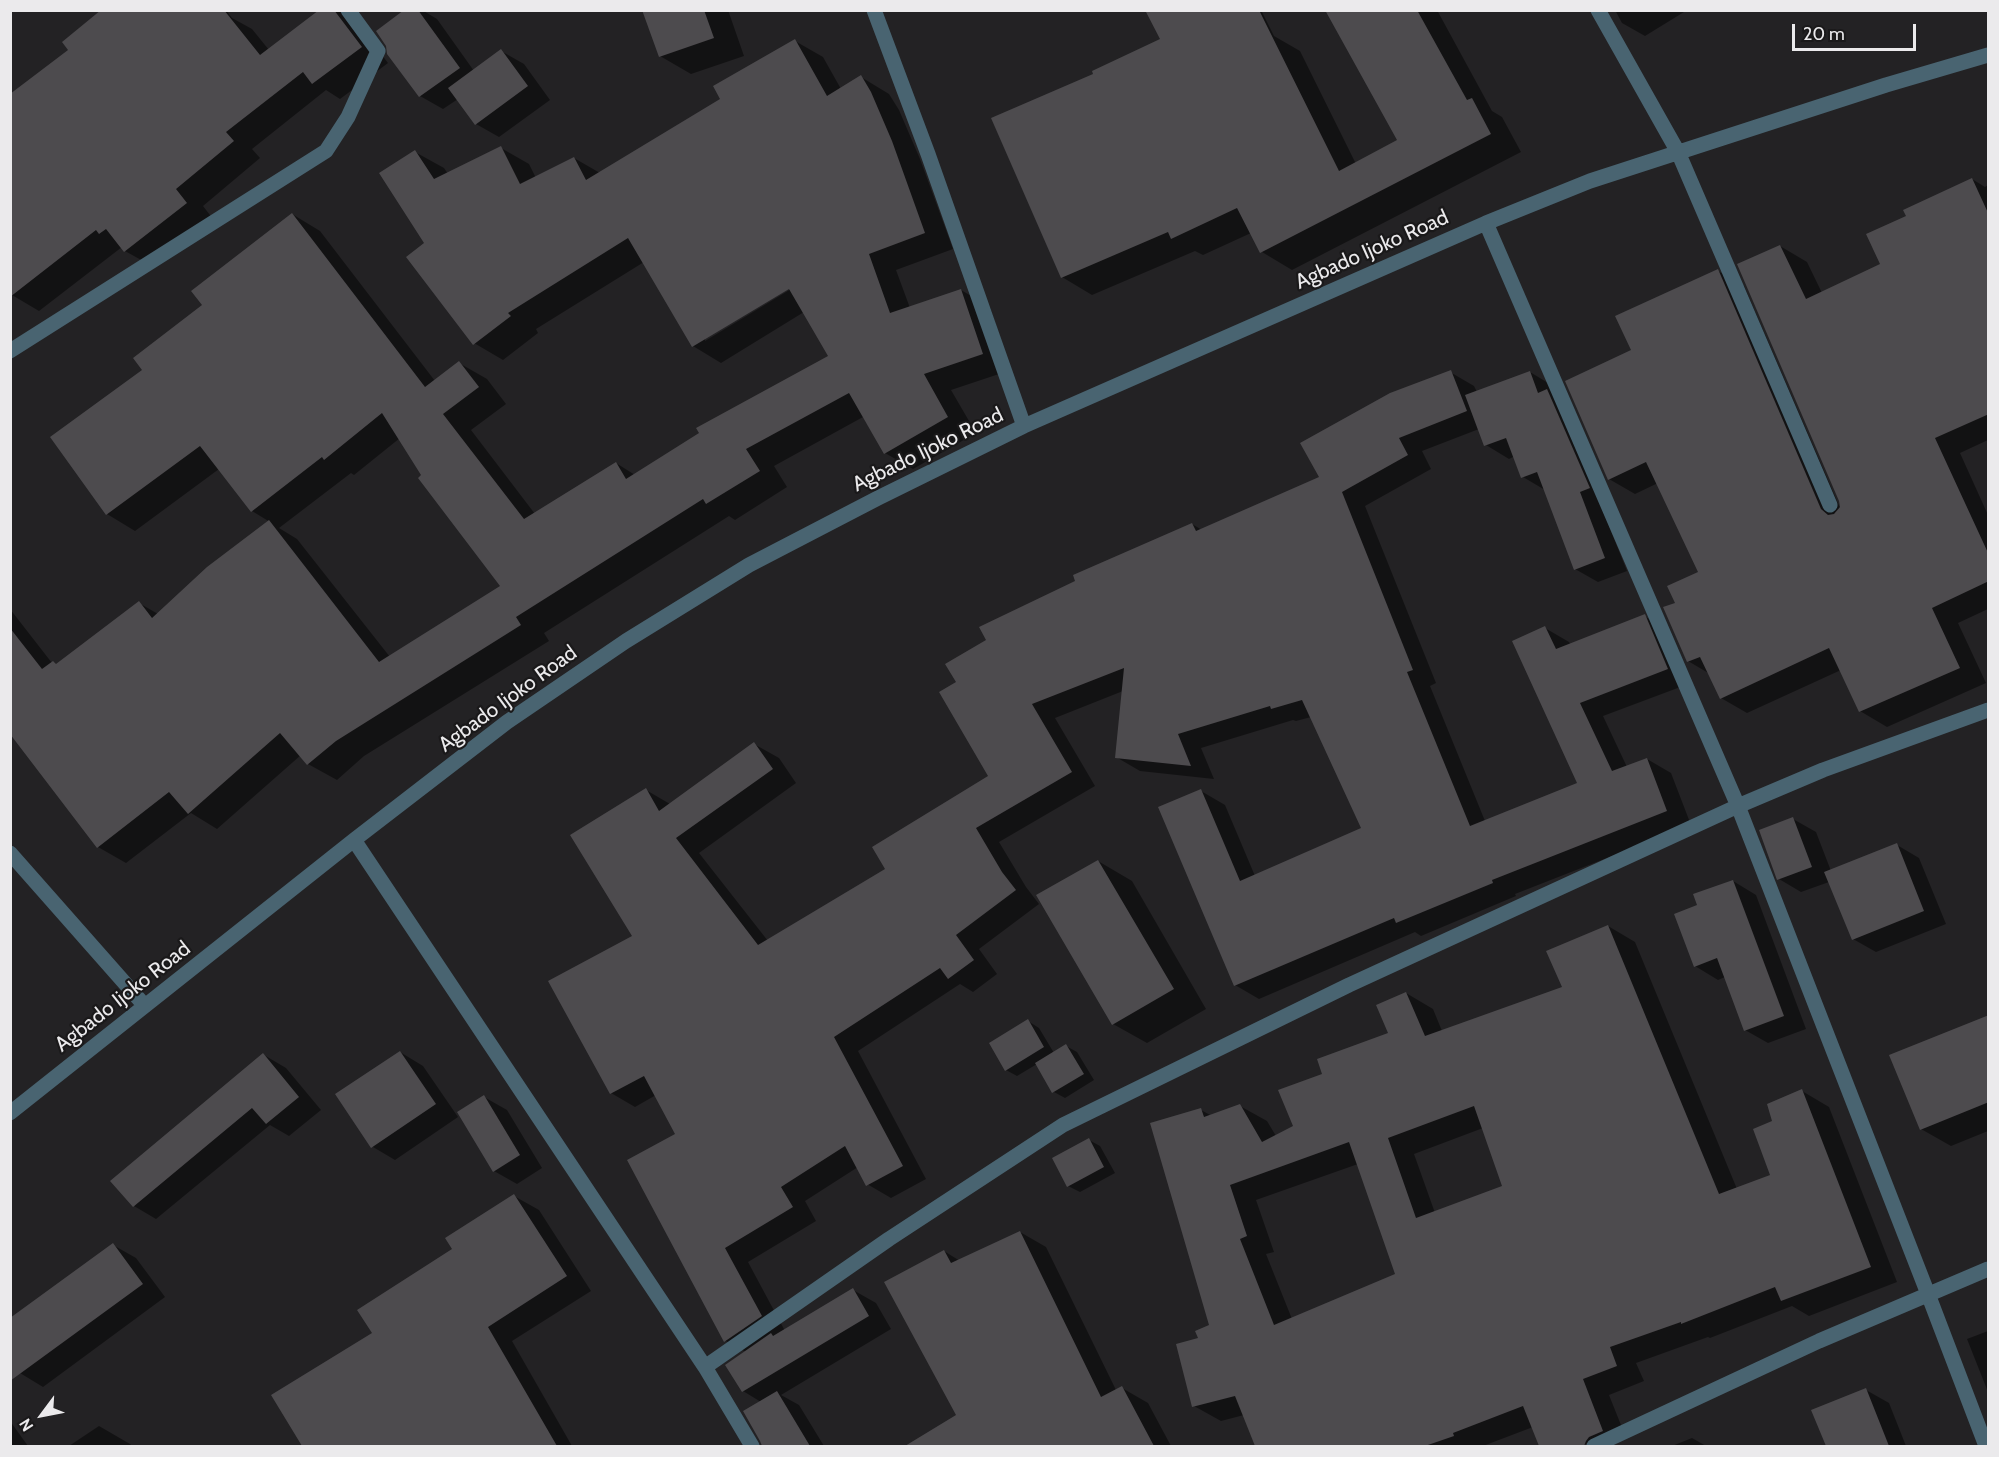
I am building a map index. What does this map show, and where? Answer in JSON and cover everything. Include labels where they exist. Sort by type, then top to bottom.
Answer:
[{"type":"street","points":[[10,351],[326,151],[348,117],[378,51],[348,10]]},
{"type":"street","points":[[874,10],[928,154],[1024,426]]},
{"type":"street","points":[[1598,10],[1678,152],[1830,505]]},
{"type":"street","name":"Agbado Ijoko Road","points":[[10,1113],[354,840],[507,722],[626,642],[749,565],[1024,426],[1486,223],[1590,181],[1886,85],[1989,55]]},
{"type":"street","points":[[1486,223],[1738,806],[1986,1446]]},
{"type":"street","points":[[705,1367],[889,1239],[1063,1125],[1360,980],[1738,806],[1823,770],[1989,710]]},
{"type":"street","points":[[354,840],[705,1367],[752,1446]]},
{"type":"street","points":[[10,853],[144,1006]]},
{"type":"street","points":[[1594,1446],[1819,1341],[1989,1269]]},
{"type":"building","points":[[101,10],[224,10],[260,55],[319,10],[334,10],[362,47],[312,84],[303,72],[226,132],[234,141],[176,189],[187,203],[124,252],[106,229],[99,234],[96,230],[10,297],[10,94],[68,50],[62,42]]},
{"type":"building","points":[[404,10],[418,10],[460,68],[419,97],[387,54],[386,46],[376,31]]},
{"type":"building","points":[[642,10],[704,10],[714,38],[659,57]]},
{"type":"building","points":[[1145,10],[1259,10],[1339,171],[1397,140],[1325,10],[1417,10],[1467,100],[1472,98],[1491,134],[1260,253],[1237,208],[1171,239],[1168,232],[1061,278],[991,118],[1093,74],[1092,71],[1160,39]]},
{"type":"building","points":[[795,39],[827,96],[861,75],[871,92],[892,141],[925,233],[869,254],[890,313],[961,289],[983,354],[924,374],[948,417],[884,454],[849,393],[746,449],[760,471],[706,504],[703,499],[516,617],[521,625],[336,741],[307,765],[280,733],[188,814],[169,792],[97,848],[10,734],[10,628],[42,669],[53,661],[56,664],[139,601],[152,618],[207,567],[269,520],[379,662],[500,586],[418,478],[421,475],[382,413],[324,460],[322,457],[251,512],[200,446],[106,515],[50,437],[142,370],[133,358],[202,305],[191,291],[292,213],[425,387],[459,361],[479,387],[443,414],[524,519],[616,462],[626,479],[699,433],[696,428],[828,356],[789,289],[692,347],[628,238],[508,313],[511,316],[473,345],[406,257],[424,243],[379,173],[415,150],[434,179],[501,146],[520,184],[574,157],[586,180],[720,99],[713,86]]},
{"type":"building","points":[[501,49],[528,86],[475,125],[448,88]]},
{"type":"building","points":[[1972,178],[1989,215],[1989,414],[1935,438],[1989,555],[1989,581],[1932,608],[1960,668],[1859,712],[1829,648],[1720,699],[1700,657],[1687,662],[1663,607],[1675,603],[1667,586],[1698,572],[1646,462],[1608,480],[1565,381],[1631,350],[1615,316],[1718,269],[1821,509],[1828,515],[1834,514],[1840,507],[1839,501],[1737,264],[1780,245],[1806,299],[1880,264],[1866,234],[1906,216],[1903,210]]},
{"type":"building","points":[[1451,370],[1467,411],[1399,438],[1408,455],[1342,492],[1413,670],[1407,672],[1470,826],[1577,783],[1512,641],[1545,626],[1556,649],[1645,614],[1668,669],[1580,703],[1612,771],[1647,758],[1667,811],[1492,880],[1493,883],[1396,923],[1394,918],[1234,986],[1158,807],[1201,789],[1240,881],[1361,828],[1302,700],[1271,709],[1270,706],[1178,734],[1191,766],[1115,758],[1124,668],[1032,704],[1072,772],[976,828],[1002,872],[1016,890],[956,935],[974,960],[948,979],[940,968],[834,1037],[903,1166],[866,1186],[845,1146],[781,1187],[793,1207],[725,1248],[762,1316],[724,1342],[627,1160],[675,1134],[644,1076],[610,1094],[548,981],[632,936],[570,835],[646,788],[659,811],[754,742],[773,769],[676,838],[758,945],[885,869],[872,847],[988,776],[939,692],[956,682],[945,664],[986,640],[979,627],[1075,581],[1073,575],[1192,523],[1196,531],[1319,477],[1300,443],[1390,393]]},
{"type":"building","points":[[1530,371],[1538,393],[1547,389],[1590,488],[1580,492],[1605,558],[1574,570],[1537,472],[1521,478],[1506,438],[1484,446],[1465,395]]},
{"type":"building","points":[[1793,817],[1812,867],[1777,880],[1759,830]]},
{"type":"building","points":[[1897,843],[1924,911],[1852,940],[1824,872]]},
{"type":"building","points":[[1098,860],[1174,989],[1112,1025],[1036,895]]},
{"type":"building","points":[[1733,880],[1784,1016],[1744,1031],[1717,958],[1694,967],[1674,914],[1697,905],[1693,894]]},
{"type":"building","points":[[1608,925],[1719,1194],[1770,1175],[1753,1129],[1772,1121],[1767,1104],[1802,1089],[1871,1267],[1781,1301],[1775,1287],[1681,1324],[1681,1322],[1610,1347],[1617,1366],[1583,1379],[1603,1431],[1589,1437],[1584,1446],[1539,1446],[1523,1406],[1425,1446],[1255,1446],[1235,1396],[1192,1407],[1176,1344],[1198,1338],[1195,1331],[1209,1325],[1150,1123],[1201,1108],[1204,1117],[1240,1104],[1262,1142],[1293,1126],[1278,1090],[1322,1074],[1317,1059],[1388,1033],[1376,1005],[1406,992],[1425,1036],[1562,987],[1546,951]],"holes":[[[1474,1106],[1502,1186],[1416,1218],[1388,1138]],[[1349,1142],[1395,1274],[1274,1325],[1240,1239],[1247,1236],[1230,1185]]]},
{"type":"building","points":[[1989,1015],[1989,1102],[1920,1130],[1889,1055]]},
{"type":"building","points":[[1028,1019],[1044,1047],[1005,1071],[989,1043]]},
{"type":"building","points":[[1066,1044],[1084,1074],[1052,1093],[1035,1063]]},
{"type":"building","points":[[400,1051],[436,1104],[371,1148],[335,1094]]},
{"type":"building","points":[[263,1053],[299,1097],[266,1124],[252,1108],[133,1207],[110,1181]]},
{"type":"building","points":[[484,1095],[520,1155],[493,1172],[457,1112]]},
{"type":"building","points":[[1089,1138],[1104,1167],[1067,1187],[1052,1158]]},
{"type":"building","points":[[514,1194],[567,1276],[488,1327],[557,1446],[302,1446],[271,1395],[372,1333],[357,1310],[452,1249],[445,1238]]},
{"type":"building","points":[[1020,1231],[1101,1397],[1122,1386],[1154,1446],[905,1446],[956,1415],[884,1282],[944,1250],[951,1263]]},
{"type":"building","points":[[113,1243],[143,1284],[10,1381],[10,1318]]},
{"type":"building","points":[[853,1288],[869,1316],[742,1392],[725,1365],[771,1333],[773,1336]]},
{"type":"building","points":[[1866,1388],[1889,1446],[1826,1446],[1811,1410]]},
{"type":"building","points":[[777,1391],[810,1446],[762,1446],[743,1411]]}]
